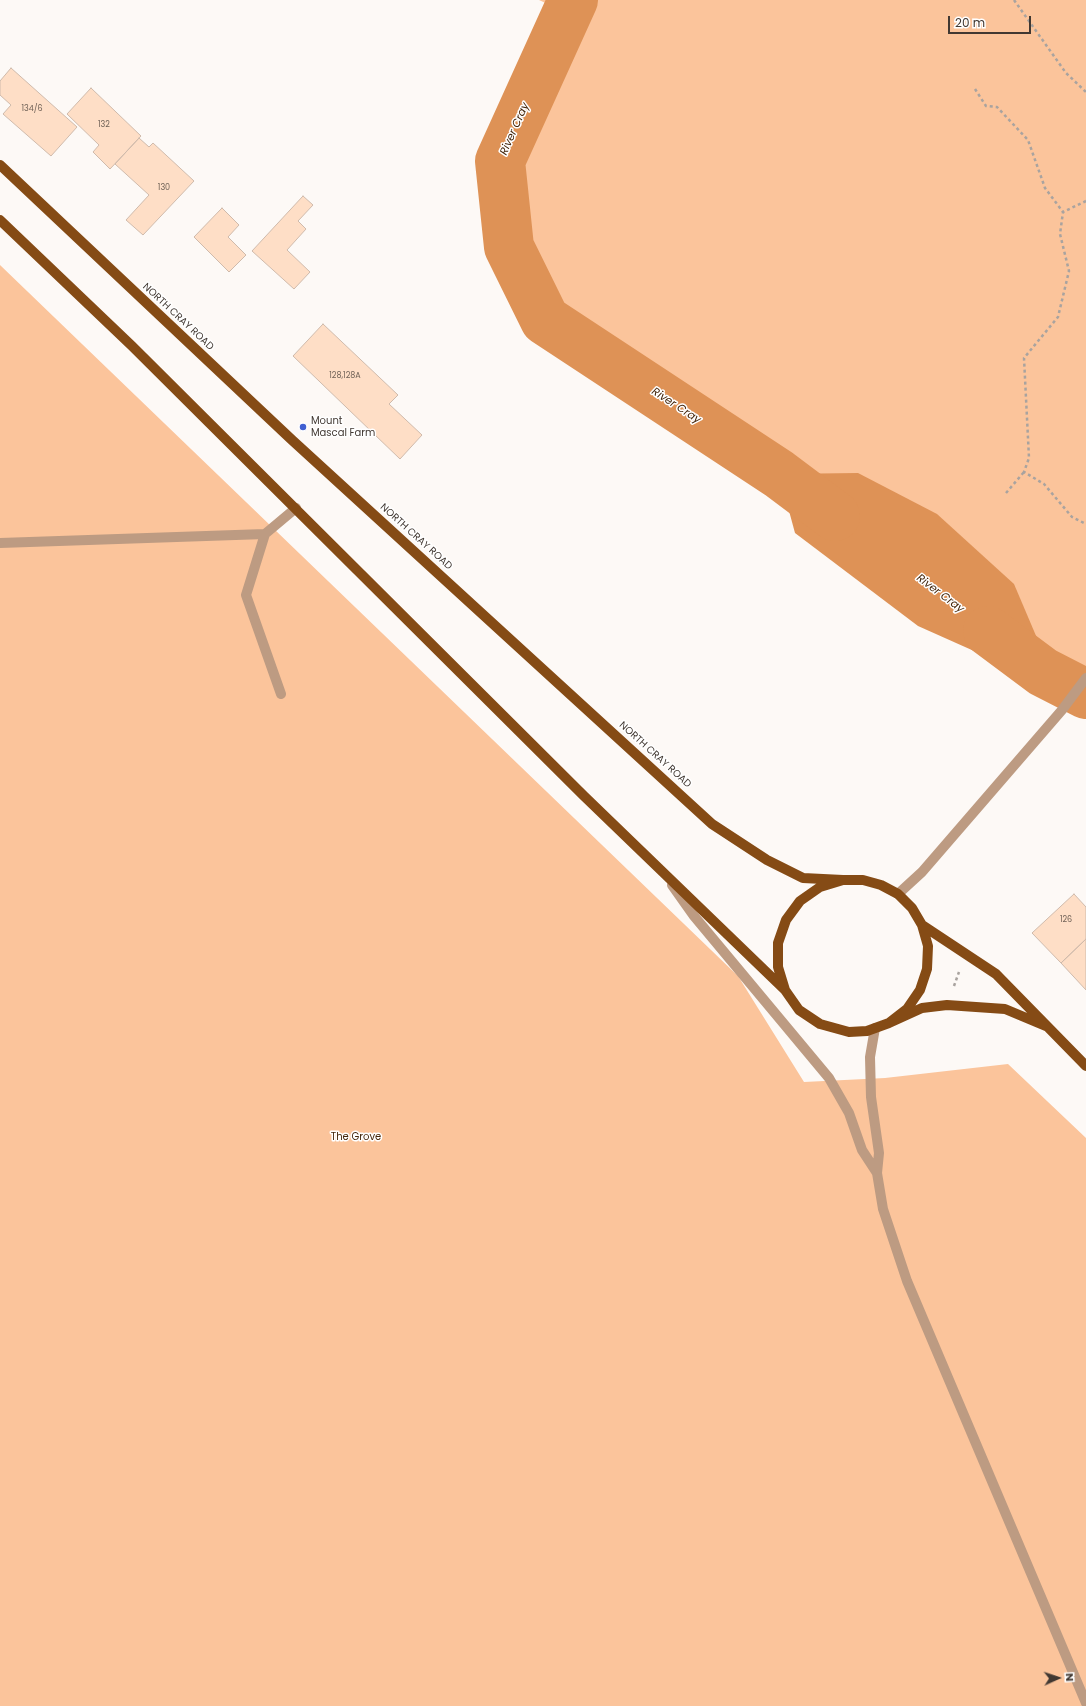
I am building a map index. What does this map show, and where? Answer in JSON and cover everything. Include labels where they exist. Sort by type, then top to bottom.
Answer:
[{"type":"main road","name":"NORTH CRAY ROAD","points":[[0,165],[292,440],[712,824],[767,860],[803,878],[843,880]]},
{"type":"main road","points":[[0,220],[132,346],[584,796],[785,990],[800,1010],[820,1024],[849,1032],[867,1031],[922,1008],[947,1005],[1005,1009],[1048,1027]]},
{"type":"main road","points":[[785,990],[778,967],[778,943],[786,920],[800,901],[820,887],[843,880],[863,880],[881,885],[898,894],[912,908],[922,924],[928,946],[928,969],[920,990],[908,1009],[889,1022]]},
{"type":"main road","points":[[922,924],[996,974],[1086,1066]]},
{"type":"lane","points":[[281,694],[246,595],[265,534],[296,508]]},
{"type":"lane","points":[[0,543],[265,534]]},
{"type":"lane","points":[[898,894],[922,872],[1065,706],[1086,678]]},
{"type":"lane","points":[[665,874],[694,916],[829,1078],[849,1113],[862,1150],[876,1173],[884,1209],[907,1281],[1086,1702]]},
{"type":"lane","points":[[875,1028],[870,1057],[871,1097],[879,1153],[876,1173]]},
{"type":"path","points":[[1014,0],[1066,73],[1086,92]]},
{"type":"path","points":[[975,89],[986,106],[997,107],[1028,140],[1045,188],[1063,212],[1060,234],[1069,271],[1058,317],[1024,358],[1029,458],[1024,472],[1006,493]]},
{"type":"path","points":[[1063,212],[1086,201]]},
{"type":"path","points":[[1024,472],[1044,484],[1072,517],[1086,524]]},
{"type":"path","points":[[947,1005],[967,953]]},
{"type":"green space","points":[[539,0],[1086,0],[1086,678],[1076,692],[1043,672],[779,474],[545,320],[509,247],[500,161],[567,13]]},
{"type":"green space","name":"The Grove","points":[[0,265],[738,976],[804,1082],[885,1078],[1008,1064],[1086,1138],[1086,1706],[0,1706]]},
{"type":"water","points":[[858,473],[937,514],[1014,584],[1048,664],[1039,680],[918,626],[795,533],[779,474]]},
{"type":"building","points":[[11,68],[77,127],[51,156],[3,114],[11,105],[0,95],[0,81]]},
{"type":"building","points":[[91,88],[141,136],[110,169],[93,152],[99,145],[67,114]]},
{"type":"building","points":[[139,138],[149,147],[153,143],[194,181],[143,235],[126,220],[149,195],[115,164]]},
{"type":"building","points":[[303,196],[313,205],[298,221],[306,229],[287,250],[310,272],[294,289],[252,251]]},
{"type":"building","points":[[222,208],[239,225],[228,237],[246,255],[229,272],[194,237]]},
{"type":"building","points":[[323,324],[398,395],[389,404],[422,435],[400,459],[293,356]]},
{"type":"building","points":[[1074,894],[1086,907],[1086,939],[1061,963],[1032,933]]},
{"type":"building","points":[[1086,939],[1086,990],[1061,963]]},
{"type":"waterway","name":"River Cray","points":[[573,0],[500,161],[509,247],[545,320],[779,474],[835,516]]},
{"type":"waterway","name":"River Cray","points":[[988,631],[1043,672],[1086,694]]},
{"type":"place","name":"Mount Mascal Farm","points":[[303,427]]}]
